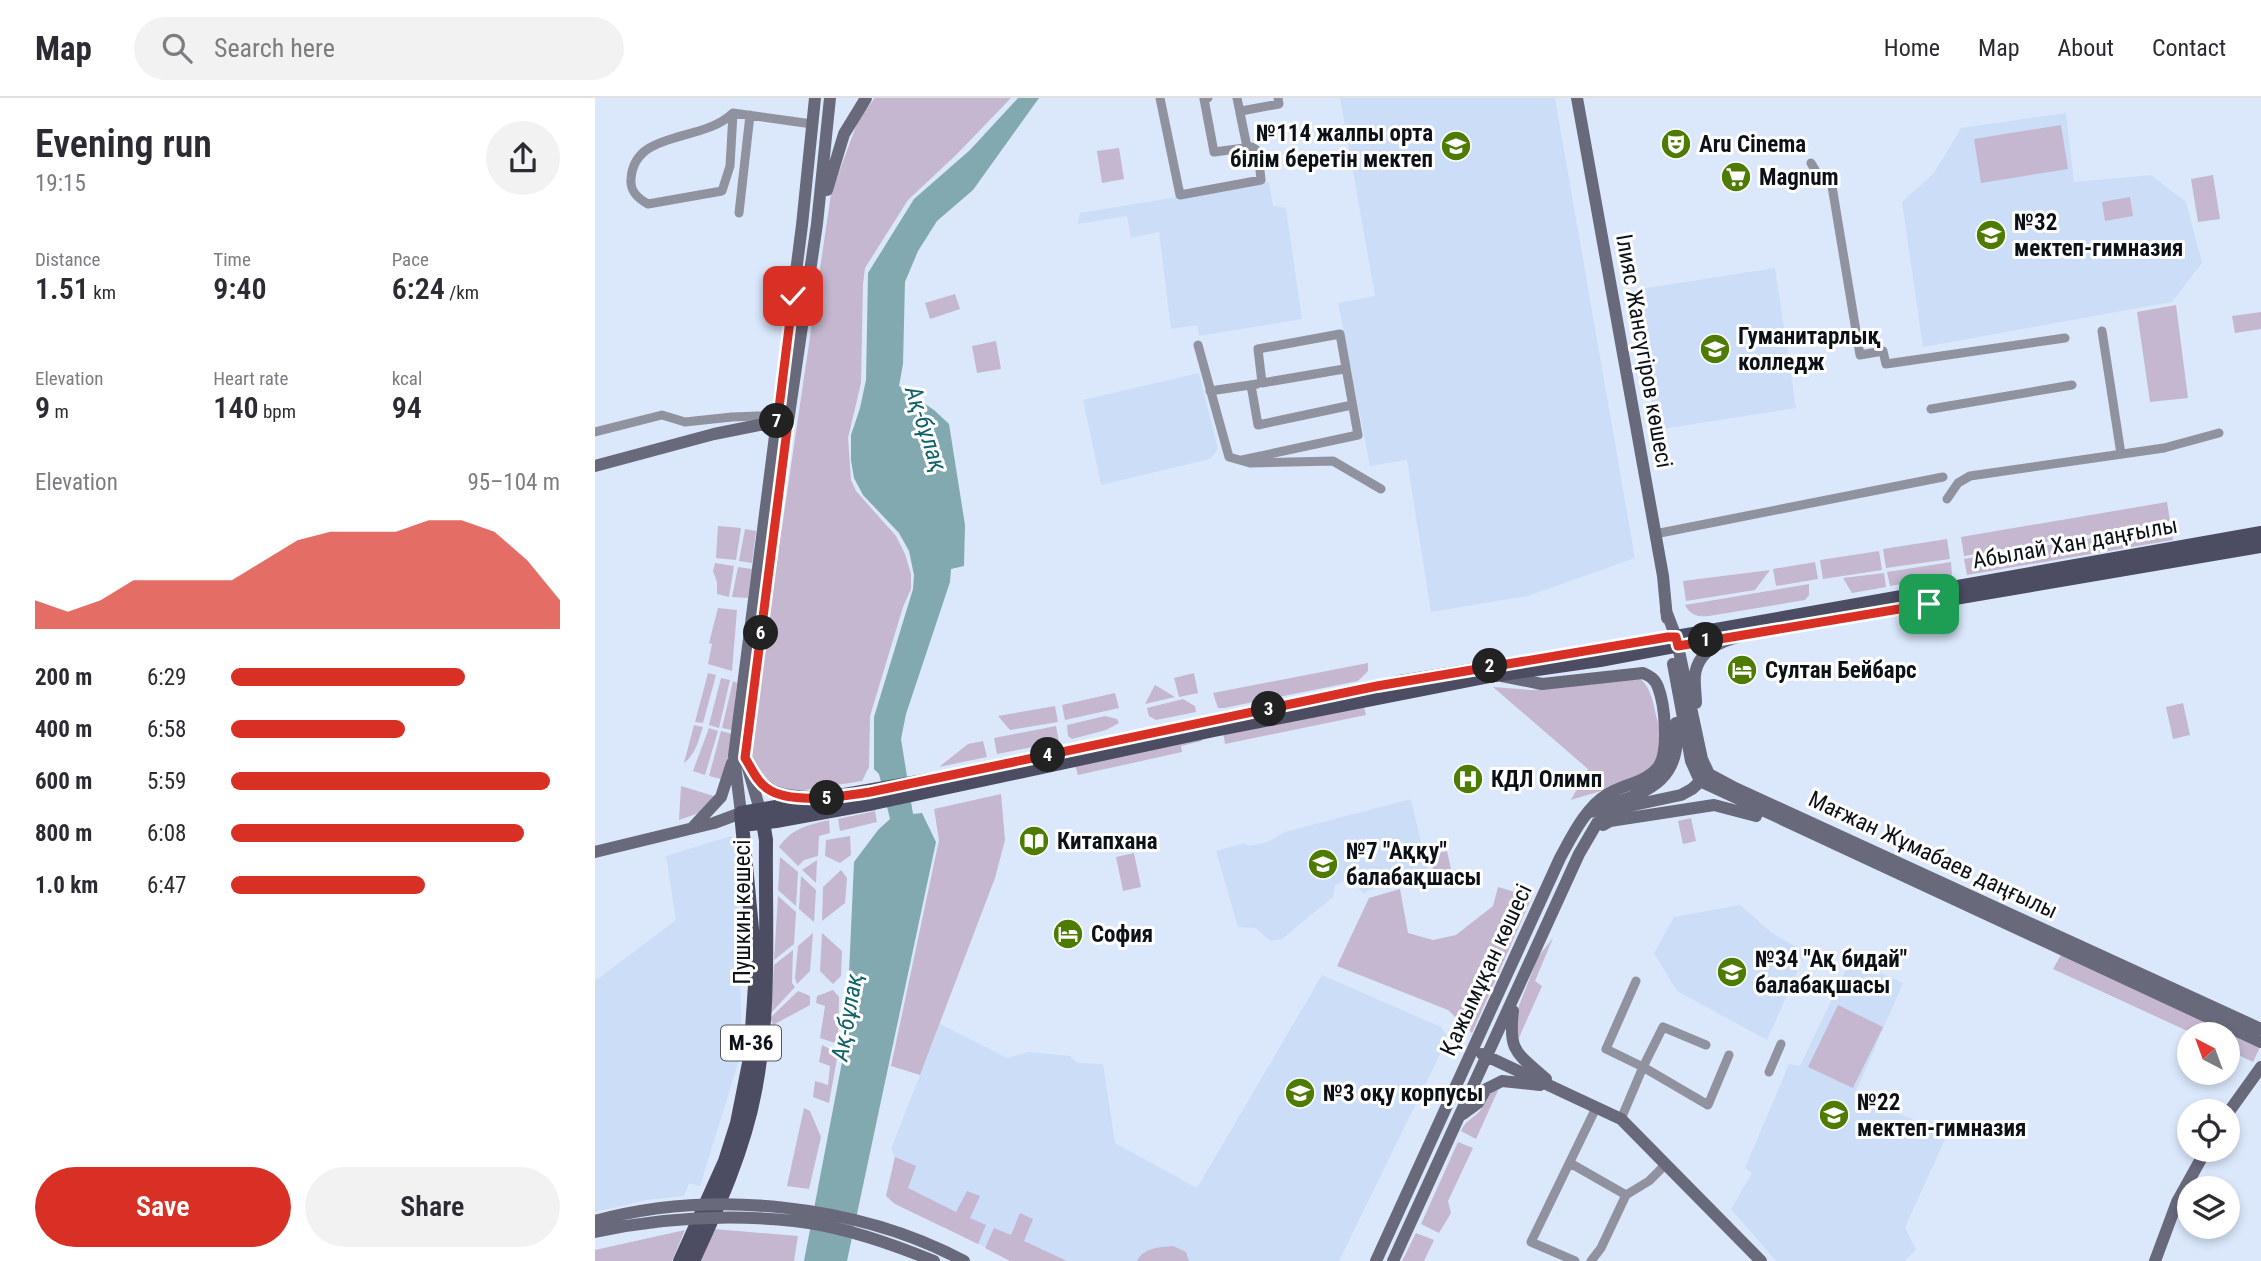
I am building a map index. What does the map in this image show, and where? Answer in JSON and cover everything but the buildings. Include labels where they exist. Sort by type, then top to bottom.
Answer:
[{"type":"main road","name":"Пушкин көшесі","points":[[680,1261],[725,1161],[746,1086],[750,1058],[756,971],[742,819],[740,757],[783,419],[815,98]]},
{"type":"main road","name":"Пушкин көшесі","points":[[783,419],[817,224],[830,98]]},
{"type":"main road","points":[[817,224],[844,134],[866,98]]},
{"type":"main road","name":"Ілияс Жансүгіров көшесі","points":[[1577,98],[1673,642]]},
{"type":"main road","points":[[595,466],[714,433],[783,419]]},
{"type":"main road","name":"Абылай Хан даңғылы","points":[[931,785],[1495,675],[2261,533]]},
{"type":"main road","name":"Абылай Хан даңғылы","points":[[742,819],[872,798],[1377,686],[1761,631],[2261,546]]},
{"type":"main road","points":[[1695,724],[1695,676],[1703,656],[1719,643],[1761,631]]},
{"type":"main road","points":[[1673,642],[1691,761],[1704,777]]},
{"type":"main road","points":[[1673,642],[1695,724],[1704,777]]},
{"type":"main road","name":"Қажымұқан көшесі","points":[[1376,1261],[1562,856],[1587,814],[1603,797],[1644,778],[1659,765],[1667,744],[1658,687],[1653,678],[1643,673],[1632,672],[1542,684],[1495,675]]},
{"type":"main road","points":[[1587,814],[1653,787],[1670,769],[1677,750],[1672,693],[1677,680]]},
{"type":"main road","name":"Пушкин көшесі","points":[[693,1261],[734,1164],[755,1092],[765,1008],[766,870],[762,816],[740,757]]},
{"type":"main road","points":[[694,827],[721,797],[740,757],[769,790],[785,796],[833,798]]},
{"type":"main road","points":[[1587,814],[1681,795],[1704,777]]},
{"type":"main road","name":"Мағжан Жұмабаев даңғылы","points":[[1704,777],[1772,817],[2261,1042]]},
{"type":"main road","name":"Мағжан Жұмабаев даңғылы","points":[[1704,777],[1735,788],[2261,1029]]},
{"type":"main road","name":"Абылай Хан даңғылы","points":[[762,816],[833,798],[872,798]]},
{"type":"main road","points":[[1589,836],[1611,821],[1714,805],[1761,817],[1772,817]]},
{"type":"main road","points":[[1589,836],[1597,823],[1622,807]]},
{"type":"main road","points":[[595,852],[694,827],[742,819]]},
{"type":"main road","name":"Қажымұқан көшесі","points":[[1393,1261],[1589,836]]},
{"type":"main road","points":[[746,869],[760,863],[766,870]]},
{"type":"main road","points":[[1514,1000],[1510,1034],[1513,1048],[1553,1087]]},
{"type":"main road","points":[[1473,1049],[1621,1119],[1762,1261]]},
{"type":"main road","points":[[2238,1099],[2261,1068]]},
{"type":"main road","points":[[1460,1116],[1478,1102],[1486,1088],[1502,1081],[1553,1087]]},
{"type":"main road","points":[[2155,1261],[2177,1202],[2199,1162]]},
{"type":"main road","points":[[595,1220],[633,1210],[660,1207],[726,1205],[798,1208],[863,1222],[964,1261]]},
{"type":"main road","points":[[595,1232],[637,1223],[685,1219],[796,1221],[859,1235],[934,1261]]},
{"type":"street","points":[[1160,98],[1179,195],[1261,180],[1258,151],[1252,147],[1214,152],[1204,99],[1208,98]]},
{"type":"street","points":[[1237,98],[1247,147]]},
{"type":"street","points":[[1241,111],[1279,104],[1278,98]]},
{"type":"street","points":[[733,113],[730,166],[722,191],[647,204],[636,197],[631,183],[632,170],[637,156],[650,146],[717,126],[733,113],[812,124]]},
{"type":"street","points":[[739,213],[750,115]]},
{"type":"street","points":[[1811,163],[1818,175],[1831,180],[1860,355],[1883,351],[1886,364],[2065,338]]},
{"type":"street","points":[[2102,331],[2121,454]]},
{"type":"street","points":[[1242,460],[1358,435],[1344,369],[1347,367],[1340,334],[1258,349],[1262,383]]},
{"type":"street","points":[[1198,345],[1229,457],[1250,463],[1333,461],[1381,489]]},
{"type":"street","points":[[1210,391],[1344,369]]},
{"type":"street","points":[[1251,385],[1258,425],[1352,405]]},
{"type":"street","points":[[1931,409],[2072,386]]},
{"type":"street","points":[[595,432],[662,415],[685,422],[732,417],[783,419]]},
{"type":"street","points":[[1947,499],[1958,483],[1970,476],[2164,447],[2219,433]]},
{"type":"street","points":[[1655,534],[1943,477]]},
{"type":"street","points":[[1636,981],[1606,1049],[1708,1105],[1729,1055]]},
{"type":"street","points":[[1621,1119],[1663,1027],[1706,1045]]},
{"type":"street","points":[[1769,1072],[1781,1044]]},
{"type":"street","points":[[1575,1261],[1531,1242],[1596,1108]]},
{"type":"street","points":[[1570,1163],[1626,1195]]},
{"type":"street","points":[[1591,1261],[1601,1248],[1626,1195],[1649,1181],[1666,1164]]},
{"type":"shaded area","points":[[875,98],[1011,98],[908,200],[865,268],[861,383],[848,438],[851,480],[856,491],[896,536],[911,574],[911,589],[870,716],[869,767],[862,781],[786,793],[762,781],[748,758],[831,194],[859,118]]},
{"type":"shaded area","points":[[1340,98],[1555,98],[1635,558],[1528,596],[1431,612],[1407,460],[1370,466],[1338,303],[1375,296]]},
{"type":"shaded area","name":"№32 мектеп-гимназия","points":[[2066,113],[2074,182],[2151,175],[2186,202],[2202,263],[2172,302],[1923,347],[1902,202],[1934,173],[1961,128]]},
{"type":"shaded area","points":[[2061,125],[2068,169],[1981,183],[1974,139]]},
{"type":"shaded area","points":[[1119,148],[1124,179],[1102,183],[1097,151]]},
{"type":"shaded area","points":[[2213,175],[2220,219],[2198,222],[2191,179]]},
{"type":"shaded area","points":[[1269,182],[1273,206],[1286,208],[1302,319],[1199,336],[1197,325],[1171,329],[1159,232],[1131,238],[1127,216],[1078,224],[1080,213]]},
{"type":"shaded area","points":[[2130,197],[2133,216],[2105,221],[2102,202]]},
{"type":"shaded area","name":"Гуманитарлық колледж","points":[[1775,268],[1796,408],[1656,430],[1634,290]]},
{"type":"shaded area","points":[[955,294],[960,309],[930,319],[925,303]]},
{"type":"shaded area","points":[[2176,305],[2188,398],[2150,402],[2137,312]]},
{"type":"shaded area","points":[[2261,312],[2261,329],[2235,333],[2232,316]]},
{"type":"shaded area","points":[[996,341],[1001,369],[977,373],[972,346]]},
{"type":"shaded area","points":[[1199,373],[1218,449],[1210,459],[1101,485],[1083,400]]},
{"type":"shaded area","points":[[2167,502],[2170,521],[1964,556],[1961,537]]},
{"type":"shaded area","points":[[2170,525],[2173,540],[1967,575],[1964,559]]},
{"type":"shaded area","points":[[718,526],[741,528],[736,560],[716,558]]},
{"type":"shaded area","points":[[745,529],[756,531],[752,563],[739,561]]},
{"type":"shaded area","points":[[1947,539],[1950,559],[1886,568],[1883,549]]},
{"type":"shaded area","points":[[1879,551],[1882,570],[1823,579],[1820,560]]},
{"type":"shaded area","points":[[1815,562],[1818,579],[1776,586],[1773,569]]},
{"type":"shaded area","points":[[1951,562],[1952,576],[1890,586],[1887,572]]},
{"type":"shaded area","points":[[715,563],[734,566],[729,597],[717,594],[713,571]]},
{"type":"shaded area","points":[[738,567],[752,569],[748,598],[732,597]]},
{"type":"shaded area","points":[[1770,570],[1755,590],[1686,601],[1683,581]]},
{"type":"shaded area","points":[[1884,573],[1886,587],[1852,593],[1843,578]]},
{"type":"shaded area","points":[[1809,584],[1809,595],[1805,600],[1705,616],[1692,614],[1685,605]]},
{"type":"shaded area","points":[[718,608],[737,610],[732,671],[708,664],[712,644],[709,643]]},
{"type":"shaded area","points":[[1368,663],[1368,671],[1358,681],[1224,708],[1218,708],[1213,693]]},
{"type":"shaded area","points":[[708,673],[716,675],[703,723],[695,722]]},
{"type":"shaded area","points":[[1194,673],[1198,693],[1179,697],[1174,678]]},
{"type":"shaded area","points":[[721,678],[730,680],[719,728],[709,725]]},
{"type":"shaded area","points":[[1641,679],[1652,698],[1661,736],[1662,746],[1658,758],[1649,768],[1625,783],[1571,800],[1588,769],[1493,687],[1532,690]]},
{"type":"shaded area","points":[[733,681],[737,683],[732,730],[722,728]]},
{"type":"shaded area","points":[[1155,685],[1175,697],[1145,704]]},
{"type":"shaded area","points":[[1115,693],[1119,708],[1065,720],[1062,705]]},
{"type":"shaded area","points":[[1183,699],[1195,706],[1196,712],[1156,720],[1149,716],[1147,708]]},
{"type":"shaded area","points":[[2183,703],[2190,735],[2173,739],[2166,707]]},
{"type":"shaded area","points":[[1055,706],[1058,722],[1010,730],[998,716]]},
{"type":"shaded area","points":[[1364,707],[1366,715],[1225,744],[1223,732]]},
{"type":"shaded area","points":[[1105,716],[1117,719],[1119,723],[1106,730],[1072,739],[1068,736],[1067,725]]},
{"type":"shaded area","points":[[694,725],[703,727],[694,751],[684,763]]},
{"type":"shaded area","points":[[1056,726],[1059,742],[997,754],[994,738]]},
{"type":"shaded area","points":[[709,728],[718,731],[705,775],[693,771]]},
{"type":"shaded area","points":[[721,731],[732,734],[725,780],[709,776]]},
{"type":"shaded area","points":[[1201,735],[1202,741],[1181,746],[1182,752],[1078,775],[1075,765]]},
{"type":"shaded area","points":[[983,741],[987,757],[939,767],[968,744]]},
{"type":"shaded area","points":[[681,786],[717,797],[699,813],[679,820]]},
{"type":"shaded area","points":[[1001,794],[1005,840],[995,878],[920,1075],[891,1066],[939,840],[934,809]]},
{"type":"shaded area","name":"№7 \"Аққу\" балабақшасы","points":[[1411,799],[1429,877],[1369,890],[1364,894],[1350,879],[1335,885],[1333,897],[1282,939],[1271,941],[1255,928],[1238,927],[1216,851],[1244,843],[1249,846],[1268,842],[1285,832]]},
{"type":"shaded area","points":[[875,811],[877,822],[840,831],[838,819]]},
{"type":"shaded area","points":[[1691,818],[1696,841],[1683,844],[1678,821]]},
{"type":"shaded area","points":[[829,820],[830,833],[819,836],[818,856],[804,860],[798,866],[779,847],[795,831]]},
{"type":"shaded area","points":[[731,836],[737,843],[742,1050],[700,1186],[689,1183],[684,1196],[646,1200],[595,1212],[595,981],[676,920],[666,856]]},
{"type":"shaded area","points":[[850,836],[851,855],[840,863],[825,856],[826,840]]},
{"type":"shaded area","points":[[1447,851],[1454,883],[1437,887],[1430,855]]},
{"type":"shaded area","points":[[1134,853],[1141,887],[1123,891],[1116,857]]},
{"type":"shaded area","points":[[780,857],[798,872],[796,906],[778,890]]},
{"type":"shaded area","points":[[817,860],[816,883],[802,870]]},
{"type":"shaded area","points":[[841,870],[847,878],[845,903],[822,921],[823,887]]},
{"type":"shaded area","points":[[801,876],[816,890],[814,922],[799,909]]},
{"type":"shaded area","points":[[1498,887],[1532,897],[1472,1033],[1448,1010],[1337,966],[1369,898],[1400,889],[1408,933],[1433,940],[1456,935],[1493,906]]},
{"type":"shaded area","points":[[778,896],[796,912],[794,944],[774,960]]},
{"type":"shaded area","name":"№34 \"Ақ бидай\" балабақшасы","points":[[1740,905],[1772,933],[1806,953],[1767,1040],[1677,991],[1654,953],[1674,917]]},
{"type":"shaded area","points":[[813,933],[810,971],[797,984],[795,978],[798,946]]},
{"type":"shaded area","points":[[822,933],[842,951],[841,976],[833,984],[820,971]]},
{"type":"shaded area","points":[[1553,938],[1535,981],[1542,986],[1517,1042],[1515,1016],[1538,957]]},
{"type":"shaded area","points":[[793,950],[792,983],[795,987],[771,1013],[774,965]]},
{"type":"shaded area","points":[[2061,955],[2206,1022],[2177,1022],[2177,1026],[2053,969]]},
{"type":"shaded area","name":"№22 мектеп-гимназия","points":[[1851,959],[1903,983],[1854,1096],[1948,1133],[1905,1227],[1916,1250],[1904,1261],[1776,1261],[1731,1209],[1752,1173],[1745,1168],[1789,1064],[1800,1066]]},
{"type":"shaded area","points":[[1322,975],[1441,1027],[1448,1038],[1339,1261],[1010,1261],[955,1231],[895,1204],[886,1196],[895,1157],[891,1149],[940,1024],[1007,1058],[1029,1052],[1070,1056],[1077,1063],[1103,1064],[1115,1143],[1197,1188]]},
{"type":"shaded area","points":[[833,990],[839,997],[838,1044],[820,1038],[825,1006],[816,1003],[817,996]]},
{"type":"shaded area","points":[[798,991],[810,996],[810,1005],[773,1025],[770,1018]]},
{"type":"shaded area","points":[[1838,1005],[1883,1027],[1853,1088],[1808,1067]]},
{"type":"shaded area","points":[[2240,1038],[2260,1047],[2253,1062],[2240,1056]]},
{"type":"shaded area","points":[[822,1045],[838,1053],[829,1103],[813,1097],[815,1081],[828,1085],[830,1066],[819,1062]]},
{"type":"shaded area","points":[[1500,1086],[1476,1139],[1461,1131],[1492,1092]]},
{"type":"shaded area","points":[[804,1108],[810,1111],[821,1137],[809,1189],[787,1186]]},
{"type":"shaded area","points":[[1458,1142],[1473,1148],[1448,1201],[1451,1213],[1439,1233],[1421,1224]]},
{"type":"shaded area","points":[[895,1157],[916,1166],[908,1188],[956,1212],[967,1191],[980,1196],[970,1218],[986,1225],[978,1244],[895,1204],[886,1196]]},
{"type":"shaded area","points":[[1020,1213],[1033,1219],[1024,1241],[1067,1261],[1010,1261],[985,1248],[994,1228],[1011,1235]]},
{"type":"shaded area","points":[[714,1229],[798,1236],[794,1261],[699,1261]]},
{"type":"shaded area","points":[[685,1230],[672,1261],[595,1261],[595,1250]]},
{"type":"shaded area","points":[[1416,1233],[1434,1240],[1424,1261],[1402,1261]]},
{"type":"shaded area","points":[[1173,1246],[1186,1252],[1189,1261],[1137,1261],[1143,1253]]},
{"type":"water","name":"Ақ-бұлақ","points":[[1018,98],[1039,98],[973,190],[937,221],[918,251],[905,282],[903,364],[899,386],[949,424],[965,525],[964,566],[951,569],[950,582],[906,714],[901,739],[913,814],[922,813],[936,842],[847,1261],[804,1261],[846,1041],[854,862],[878,830],[890,819],[879,774],[874,769],[874,717],[913,589],[914,575],[909,551],[899,533],[863,495],[854,478],[851,460],[851,435],[866,380],[868,273],[914,199],[970,150]]},
{"type":"place","name":"Aru Cinema","points":[[1676,144]]},
{"type":"place","name":"№114 жалпы орта білім беретін мектеп","points":[[1456,146]]},
{"type":"place","name":"Magnum","points":[[1736,177]]},
{"type":"place","name":"№32 мектеп-гимназия","points":[[1991,235]]},
{"type":"place","name":"Гуманитарлық колледж","points":[[1715,349]]},
{"type":"place","name":"Султан Бейбарс","points":[[1742,670]]},
{"type":"place","name":"КДЛ Олимп","points":[[1468,779]]},
{"type":"place","name":"Китапхана","points":[[1034,841]]},
{"type":"place","name":"№7 \"Аққу\" балабақшасы","points":[[1323,864]]},
{"type":"place","name":"София","points":[[1068,934]]},
{"type":"place","name":"№34 \"Ақ бидай\" балабақшасы","points":[[1732,972]]},
{"type":"place","name":"№3 оқу корпусы","points":[[1300,1093]]},
{"type":"place","name":"№22 мектеп-гимназия","points":[[1834,1115]]},
{"type":"route","points":[[793,296],[777,424],[788,422],[745,758],[759,781],[769,790],[785,796],[833,798],[870,792],[1377,686],[1494,665],[1668,637],[1676,637],[1678,646],[1929,604]]}]
